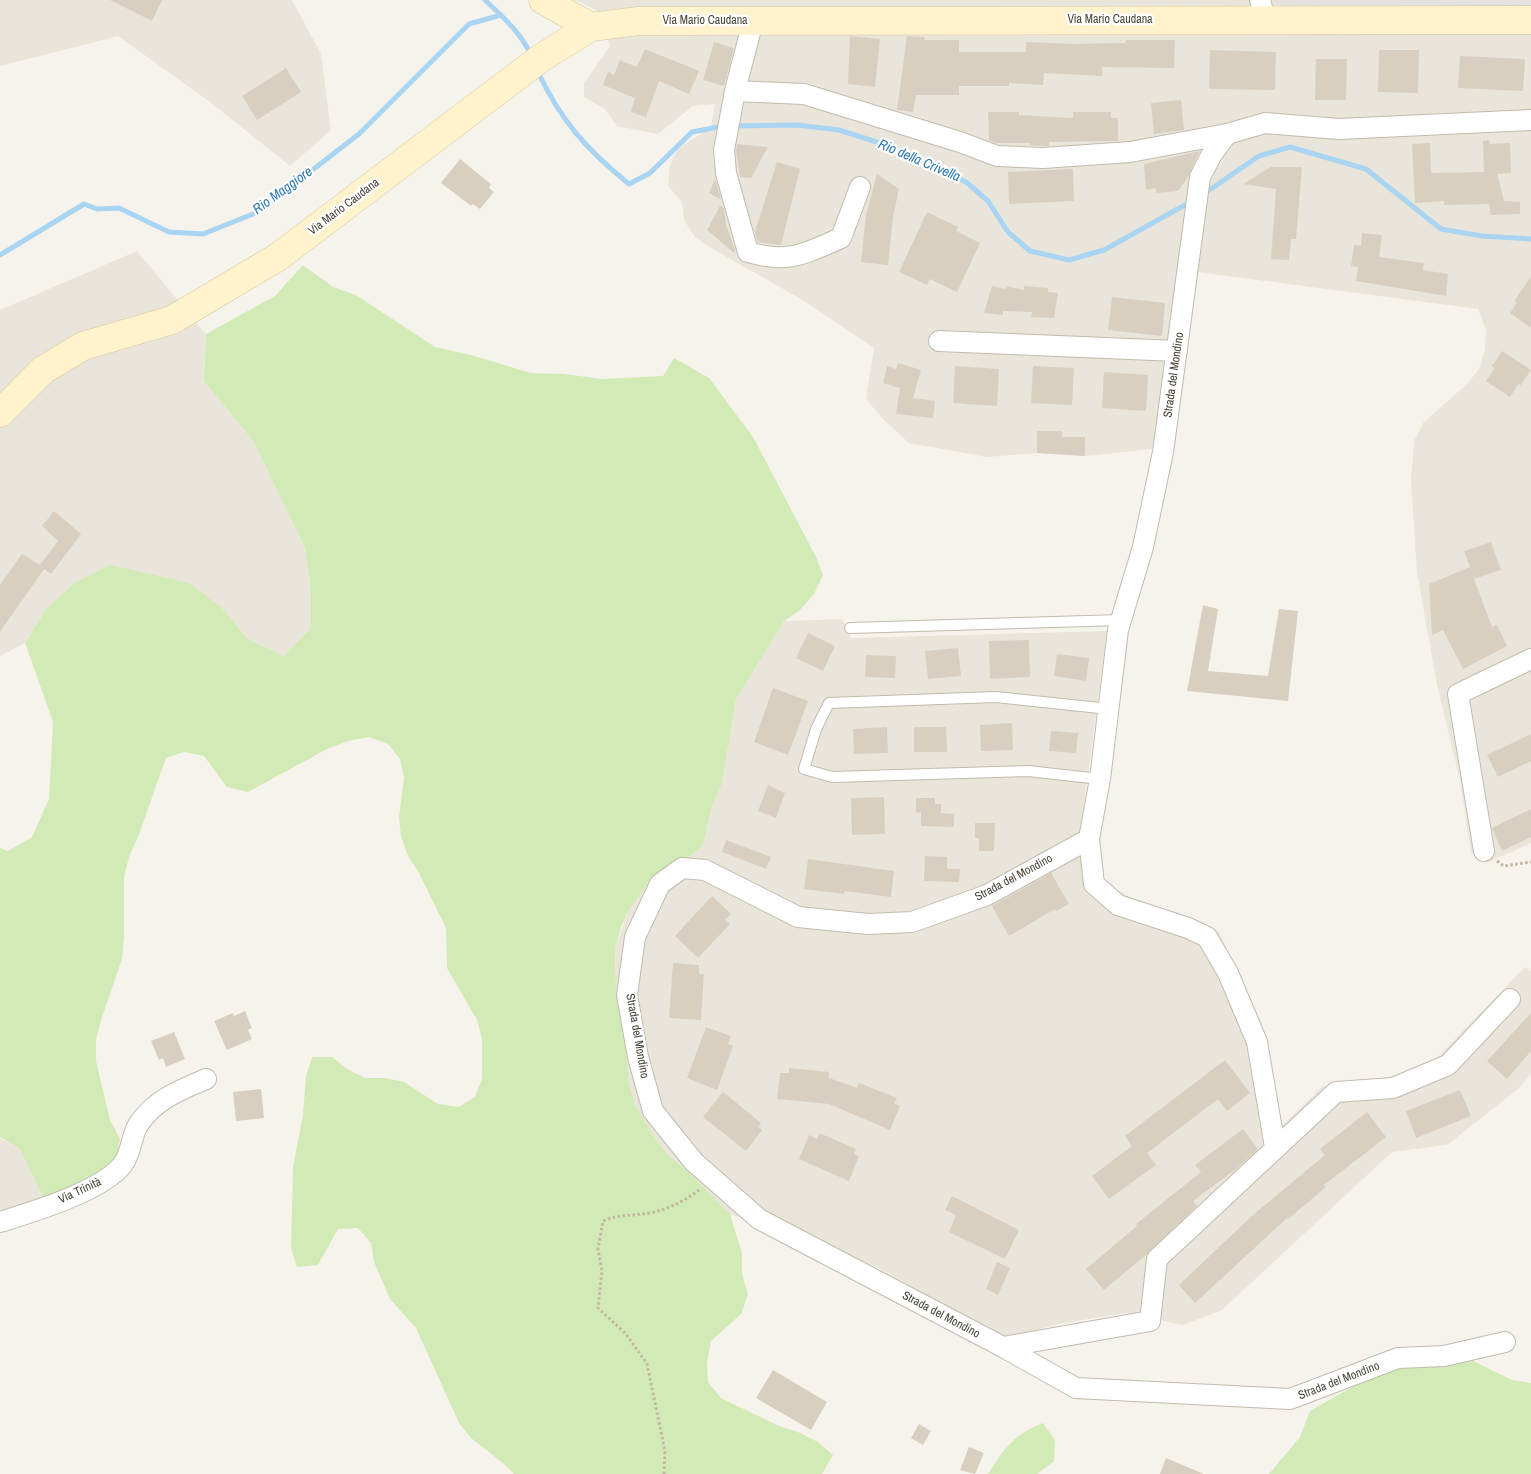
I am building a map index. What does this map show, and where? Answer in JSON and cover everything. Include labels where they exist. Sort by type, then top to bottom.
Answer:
[{"type":"main road","points":[[543,0],[591,27]]},
{"type":"main road","name":"Via Mario Caudana","points":[[0,413],[42,370],[83,346],[172,320],[278,257],[533,64],[591,27],[638,21],[753,21],[1263,10],[1531,20]]},
{"type":"street","points":[[753,21],[735,91],[724,150],[726,173],[748,252],[766,257],[788,258],[841,238],[860,187]]},
{"type":"street","points":[[735,91],[804,94],[960,142],[997,156],[1043,158],[1130,152],[1227,134],[1265,123],[1339,129],[1531,120]]},
{"type":"street","name":"Strada del Mondino","points":[[1227,134],[1212,154],[1200,177],[1198,209],[1163,452],[1143,547],[1122,620],[1108,709],[1100,779],[1089,839],[1094,884],[1118,905],[1188,928],[1207,938],[1228,973],[1257,1042],[1275,1147]]},
{"type":"street","points":[[939,341],[1177,351]]},
{"type":"street","points":[[1484,852],[1458,694],[1531,659]]},
{"type":"street","name":"Strada del Mondino","points":[[1089,839],[987,895],[912,922],[868,924],[798,917],[705,870],[682,868],[660,884],[635,937],[627,995],[638,1057],[652,1112],[694,1162],[759,1219],[1003,1347],[1076,1388],[1290,1400],[1398,1358],[1444,1356],[1505,1342]]},
{"type":"street","points":[[1003,1347],[1150,1320],[1157,1260],[1275,1147],[1336,1092],[1393,1088],[1448,1065],[1510,999]]},
{"type":"street","name":"Via Trinità","points":[[0,1222],[43,1208],[104,1181],[124,1164],[138,1125],[166,1096],[206,1079]]},
{"type":"lane","points":[[850,628],[1122,620]]},
{"type":"lane","points":[[1100,779],[1028,771],[832,777],[804,769],[816,729],[829,703],[996,697],[1108,709]]},
{"type":"path","points":[[1484,852],[1504,866],[1531,862]]},
{"type":"path","points":[[664,1474],[664,1451],[647,1364],[626,1334],[598,1308],[602,1271],[598,1249],[604,1221],[610,1217],[651,1213],[680,1204],[712,1178]]},
{"type":"shaded area","points":[[0,0],[292,0],[321,54],[331,130],[290,166],[210,102],[118,36],[0,66]]},
{"type":"shaded area","points":[[576,0],[1531,0],[1531,843],[1489,862],[1471,853],[1460,780],[1437,685],[1417,572],[1411,481],[1414,441],[1423,423],[1468,383],[1479,369],[1485,350],[1486,330],[1478,309],[1197,272],[1172,447],[1085,456],[1037,453],[987,457],[909,443],[883,419],[866,399],[874,348],[801,299],[711,248],[695,237],[684,220],[682,202],[668,186],[670,165],[678,149],[711,127],[715,104],[693,106],[658,134],[617,126],[605,109],[584,97],[584,83],[610,46],[599,12]]},
{"type":"shaded area","points":[[1273,0],[1531,0],[1531,10],[1275,8]]},
{"type":"shaded area","points":[[137,251],[206,334],[204,381],[254,442],[305,548],[311,589],[311,628],[284,656],[248,639],[222,608],[46,609],[25,643],[0,656],[0,310]]},
{"type":"shaded area","points":[[842,619],[851,638],[1107,631],[1082,820],[1099,879],[1133,899],[1219,932],[1262,1024],[1281,1127],[1323,1086],[1387,1082],[1436,1059],[1525,967],[1531,971],[1531,1074],[1518,1089],[1447,1145],[1392,1152],[1222,1310],[1183,1325],[1125,1313],[1059,1324],[1004,1338],[877,1267],[730,1214],[684,1168],[665,1152],[635,1105],[629,1083],[622,1012],[616,990],[615,948],[629,910],[652,877],[703,845],[712,805],[722,784],[736,699],[784,621]]},
{"type":"shaded area","points":[[0,1138],[20,1149],[43,1197],[0,1215]]},
{"type":"green space","points":[[303,265],[333,287],[356,295],[435,347],[471,355],[531,373],[564,374],[602,379],[663,376],[674,358],[709,378],[753,437],[816,557],[823,575],[814,594],[799,611],[784,621],[736,699],[722,784],[712,805],[703,845],[687,858],[669,865],[652,877],[629,910],[621,927],[615,948],[616,990],[622,1012],[629,1083],[635,1105],[656,1140],[668,1155],[684,1168],[730,1214],[742,1253],[742,1274],[748,1294],[741,1314],[711,1341],[707,1362],[708,1382],[721,1398],[779,1426],[798,1432],[818,1442],[833,1455],[822,1474],[514,1474],[471,1438],[459,1423],[416,1328],[390,1299],[374,1262],[371,1243],[358,1228],[338,1229],[318,1265],[297,1267],[291,1248],[293,1167],[303,1115],[306,1076],[312,1057],[332,1057],[347,1069],[365,1078],[385,1078],[404,1082],[438,1104],[459,1107],[475,1097],[482,1079],[482,1039],[477,1020],[447,968],[446,928],[419,873],[408,856],[401,836],[399,817],[404,778],[400,759],[388,744],[369,737],[348,741],[327,749],[248,792],[227,787],[204,756],[184,752],[166,758],[129,857],[124,877],[122,959],[96,1040],[96,1061],[110,1120],[120,1139],[116,1159],[100,1172],[82,1180],[64,1192],[43,1197],[20,1149],[0,1137],[0,848],[8,851],[32,837],[49,799],[53,722],[25,643],[46,609],[75,583],[110,565],[189,583],[222,608],[248,639],[284,656],[311,628],[311,589],[305,548],[254,442],[204,381],[206,334],[275,296]]},
{"type":"green space","points":[[1471,1360],[1512,1380],[1531,1383],[1531,1474],[1269,1474],[1300,1437],[1310,1411],[1393,1364]]},
{"type":"green space","points":[[1043,1423],[1055,1440],[1054,1461],[1037,1474],[988,1474],[1011,1443],[1024,1432]]},
{"type":"building","points":[[110,0],[162,0],[152,21]]},
{"type":"building","points":[[850,36],[880,39],[875,87],[848,84]]},
{"type":"building","points":[[907,36],[925,37],[924,40],[959,40],[959,52],[1026,52],[1026,42],[1073,44],[1125,43],[1126,40],[1175,40],[1174,68],[1102,67],[1102,76],[1044,73],[1043,85],[1009,83],[1009,86],[959,86],[959,95],[916,95],[913,112],[897,110]]},
{"type":"building","points":[[714,42],[734,48],[724,86],[703,80]]},
{"type":"building","points":[[645,49],[699,71],[689,94],[659,81],[646,117],[631,112],[635,98],[603,85],[608,72],[614,75],[620,60],[637,67]]},
{"type":"building","points":[[1210,50],[1276,52],[1275,90],[1209,89]]},
{"type":"building","points":[[1379,50],[1419,50],[1418,93],[1378,92]]},
{"type":"building","points":[[1460,56],[1525,59],[1523,91],[1458,88]]},
{"type":"building","points":[[1316,59],[1347,59],[1346,100],[1315,100]]},
{"type":"building","points":[[286,68],[301,92],[257,120],[242,96]]},
{"type":"building","points":[[1181,100],[1184,130],[1154,134],[1151,103]]},
{"type":"building","points":[[988,112],[1019,112],[1019,115],[1073,118],[1073,112],[1111,112],[1111,118],[1118,118],[1118,141],[1049,142],[1049,146],[1030,145],[1030,143],[996,143],[989,140]]},
{"type":"building","points":[[1489,140],[1490,144],[1510,143],[1511,173],[1497,174],[1504,201],[1520,202],[1520,214],[1491,215],[1489,204],[1444,205],[1444,201],[1415,203],[1412,144],[1430,143],[1431,173],[1484,172],[1483,141]]},
{"type":"building","points":[[737,144],[768,147],[751,178],[740,177],[736,151]]},
{"type":"building","points":[[1200,151],[1188,177],[1178,191],[1156,193],[1156,188],[1146,190],[1144,164]]},
{"type":"building","points":[[460,159],[491,184],[489,188],[494,192],[480,209],[473,204],[471,206],[441,183]]},
{"type":"building","points":[[777,162],[800,169],[781,245],[758,242],[755,232]]},
{"type":"building","points":[[1271,167],[1302,167],[1296,239],[1291,239],[1289,260],[1271,259],[1276,189],[1243,184]]},
{"type":"building","points":[[1073,169],[1074,201],[1009,204],[1008,172]]},
{"type":"building","points":[[877,174],[899,189],[893,217],[888,265],[861,262],[866,215]]},
{"type":"building","points":[[715,179],[721,198],[720,199],[709,193]]},
{"type":"building","points":[[720,206],[724,208],[726,225],[735,250],[734,253],[707,230]]},
{"type":"building","points":[[927,212],[958,227],[956,231],[980,243],[957,292],[930,279],[927,285],[899,272]]},
{"type":"building","points":[[1362,233],[1382,235],[1379,257],[1424,263],[1423,270],[1448,274],[1446,296],[1356,281],[1358,267],[1351,266],[1354,245],[1361,246]]},
{"type":"building","points":[[1531,277],[1531,328],[1510,313],[1517,302],[1514,301]]},
{"type":"building","points":[[992,286],[1006,289],[1007,286],[1024,290],[1024,286],[1048,288],[1048,292],[1058,293],[1054,318],[1031,317],[1032,312],[1003,311],[1003,315],[984,313]]},
{"type":"building","points":[[1112,297],[1165,303],[1162,336],[1108,330]]},
{"type":"building","points":[[1502,351],[1531,370],[1510,397],[1486,381],[1495,368],[1492,366]]},
{"type":"building","points":[[898,363],[921,370],[913,398],[935,401],[933,418],[896,414],[900,388],[883,383],[887,366],[896,369]]},
{"type":"building","points":[[955,366],[999,369],[997,406],[953,403]]},
{"type":"building","points":[[1033,366],[1074,368],[1072,405],[1031,403]]},
{"type":"building","points":[[1104,372],[1148,375],[1146,411],[1102,408]]},
{"type":"building","points":[[1037,431],[1062,431],[1062,437],[1085,437],[1085,456],[1037,453]]},
{"type":"building","points":[[54,511],[81,534],[51,574],[44,569],[0,632],[0,585],[22,554],[40,565],[58,541],[42,526]]},
{"type":"building","points":[[1491,542],[1501,570],[1474,579],[1492,627],[1497,625],[1507,646],[1463,669],[1443,630],[1432,635],[1429,584],[1470,567],[1464,551]]},
{"type":"building","points":[[1203,605],[1218,609],[1208,671],[1268,676],[1279,609],[1298,611],[1288,701],[1187,691]]},
{"type":"building","points":[[808,633],[835,646],[823,671],[796,658]]},
{"type":"building","points":[[1029,640],[1030,677],[990,679],[989,641]]},
{"type":"building","points":[[958,648],[961,676],[928,679],[925,651]]},
{"type":"building","points":[[1057,654],[1089,658],[1086,681],[1054,676]]},
{"type":"building","points":[[866,655],[896,656],[895,678],[865,677]]},
{"type":"building","points":[[773,688],[808,701],[788,755],[754,742]]},
{"type":"building","points":[[1012,723],[1013,750],[981,751],[980,725]]},
{"type":"building","points":[[887,727],[888,753],[854,754],[853,729]]},
{"type":"building","points":[[914,727],[946,727],[947,752],[914,752]]},
{"type":"building","points":[[1051,731],[1078,733],[1076,753],[1049,751]]},
{"type":"building","points":[[1531,734],[1531,761],[1498,777],[1487,755]]},
{"type":"building","points":[[768,785],[785,793],[776,818],[758,811]]},
{"type":"building","points":[[884,797],[885,834],[852,835],[851,798]]},
{"type":"building","points":[[916,798],[935,798],[935,804],[941,804],[941,813],[954,814],[954,827],[921,826],[921,813],[916,812]]},
{"type":"building","points":[[1531,809],[1531,837],[1502,851],[1492,828]]},
{"type":"building","points":[[975,823],[995,823],[994,851],[979,851],[979,838],[975,838]]},
{"type":"building","points":[[726,840],[771,857],[766,869],[722,852]]},
{"type":"building","points":[[925,856],[947,857],[947,869],[960,869],[959,882],[924,881]]},
{"type":"building","points":[[808,859],[894,871],[891,897],[845,891],[844,894],[804,889]]},
{"type":"building","points":[[1051,873],[1069,904],[1056,911],[1055,909],[1009,936],[992,906]]},
{"type":"building","points":[[712,896],[731,914],[725,920],[730,924],[698,958],[675,936]]},
{"type":"building","points":[[673,963],[699,965],[699,974],[704,974],[701,1020],[669,1018]]},
{"type":"building","points":[[245,1011],[252,1028],[248,1030],[252,1039],[227,1050],[214,1021],[233,1013],[234,1016]]},
{"type":"building","points":[[1531,1013],[1531,1051],[1507,1079],[1487,1061]]},
{"type":"building","points":[[706,1027],[731,1036],[728,1044],[733,1046],[717,1090],[687,1078]]},
{"type":"building","points":[[174,1032],[185,1059],[166,1067],[163,1058],[159,1060],[151,1041]]},
{"type":"building","points":[[1225,1060],[1250,1093],[1227,1111],[1218,1099],[1147,1153],[1156,1165],[1109,1199],[1092,1176],[1132,1146],[1125,1136]]},
{"type":"building","points":[[789,1068],[829,1072],[829,1078],[857,1088],[859,1083],[897,1098],[894,1103],[900,1106],[890,1130],[829,1104],[777,1099],[780,1073],[789,1073]]},
{"type":"building","points":[[261,1089],[264,1118],[236,1121],[233,1092]]},
{"type":"building","points":[[1460,1090],[1471,1116],[1416,1138],[1406,1111]]},
{"type":"building","points":[[723,1092],[761,1123],[758,1127],[762,1130],[746,1151],[703,1117]]},
{"type":"building","points":[[1367,1112],[1386,1137],[1324,1185],[1326,1187],[1287,1218],[1195,1303],[1179,1285],[1254,1214],[1325,1155],[1320,1149]]},
{"type":"building","points":[[1243,1129],[1258,1149],[1236,1169],[1193,1201],[1197,1206],[1147,1254],[1104,1290],[1086,1269],[1137,1226],[1136,1224],[1201,1172],[1195,1165]]},
{"type":"building","points":[[819,1133],[856,1149],[854,1154],[859,1156],[849,1181],[799,1159],[809,1135],[817,1139]]},
{"type":"building","points":[[952,1196],[1019,1230],[1005,1259],[949,1232],[956,1215],[945,1210]]},
{"type":"building","points":[[997,1262],[1010,1268],[998,1295],[986,1289]]},
{"type":"building","points":[[773,1370],[827,1402],[811,1430],[756,1398]]},
{"type":"building","points":[[919,1424],[931,1431],[923,1445],[911,1438]]},
{"type":"building","points":[[969,1447],[984,1453],[975,1474],[960,1470]]},
{"type":"building","points":[[1166,1458],[1204,1474],[1160,1474]]},
{"type":"waterway","name":"Rio della Crivella","points":[[485,0],[517,32],[531,55]]},
{"type":"waterway","name":"Rio Maggiore","points":[[0,255],[84,204],[97,209],[119,208],[169,232],[203,234],[258,212],[359,134],[469,24],[501,15]]},
{"type":"waterway","name":"Rio della Crivella","points":[[538,72],[556,105],[576,134],[600,159],[629,184],[650,173],[692,132],[724,126]]},
{"type":"waterway","name":"Rio della Crivella","points":[[733,126],[797,125],[839,130],[886,145],[966,182],[988,201],[1008,232],[1030,251],[1069,260],[1104,250],[1192,201]]},
{"type":"waterway","name":"Rio della Crivella","points":[[1202,195],[1259,156],[1290,147],[1366,169],[1441,229],[1482,236],[1531,239]]}]
